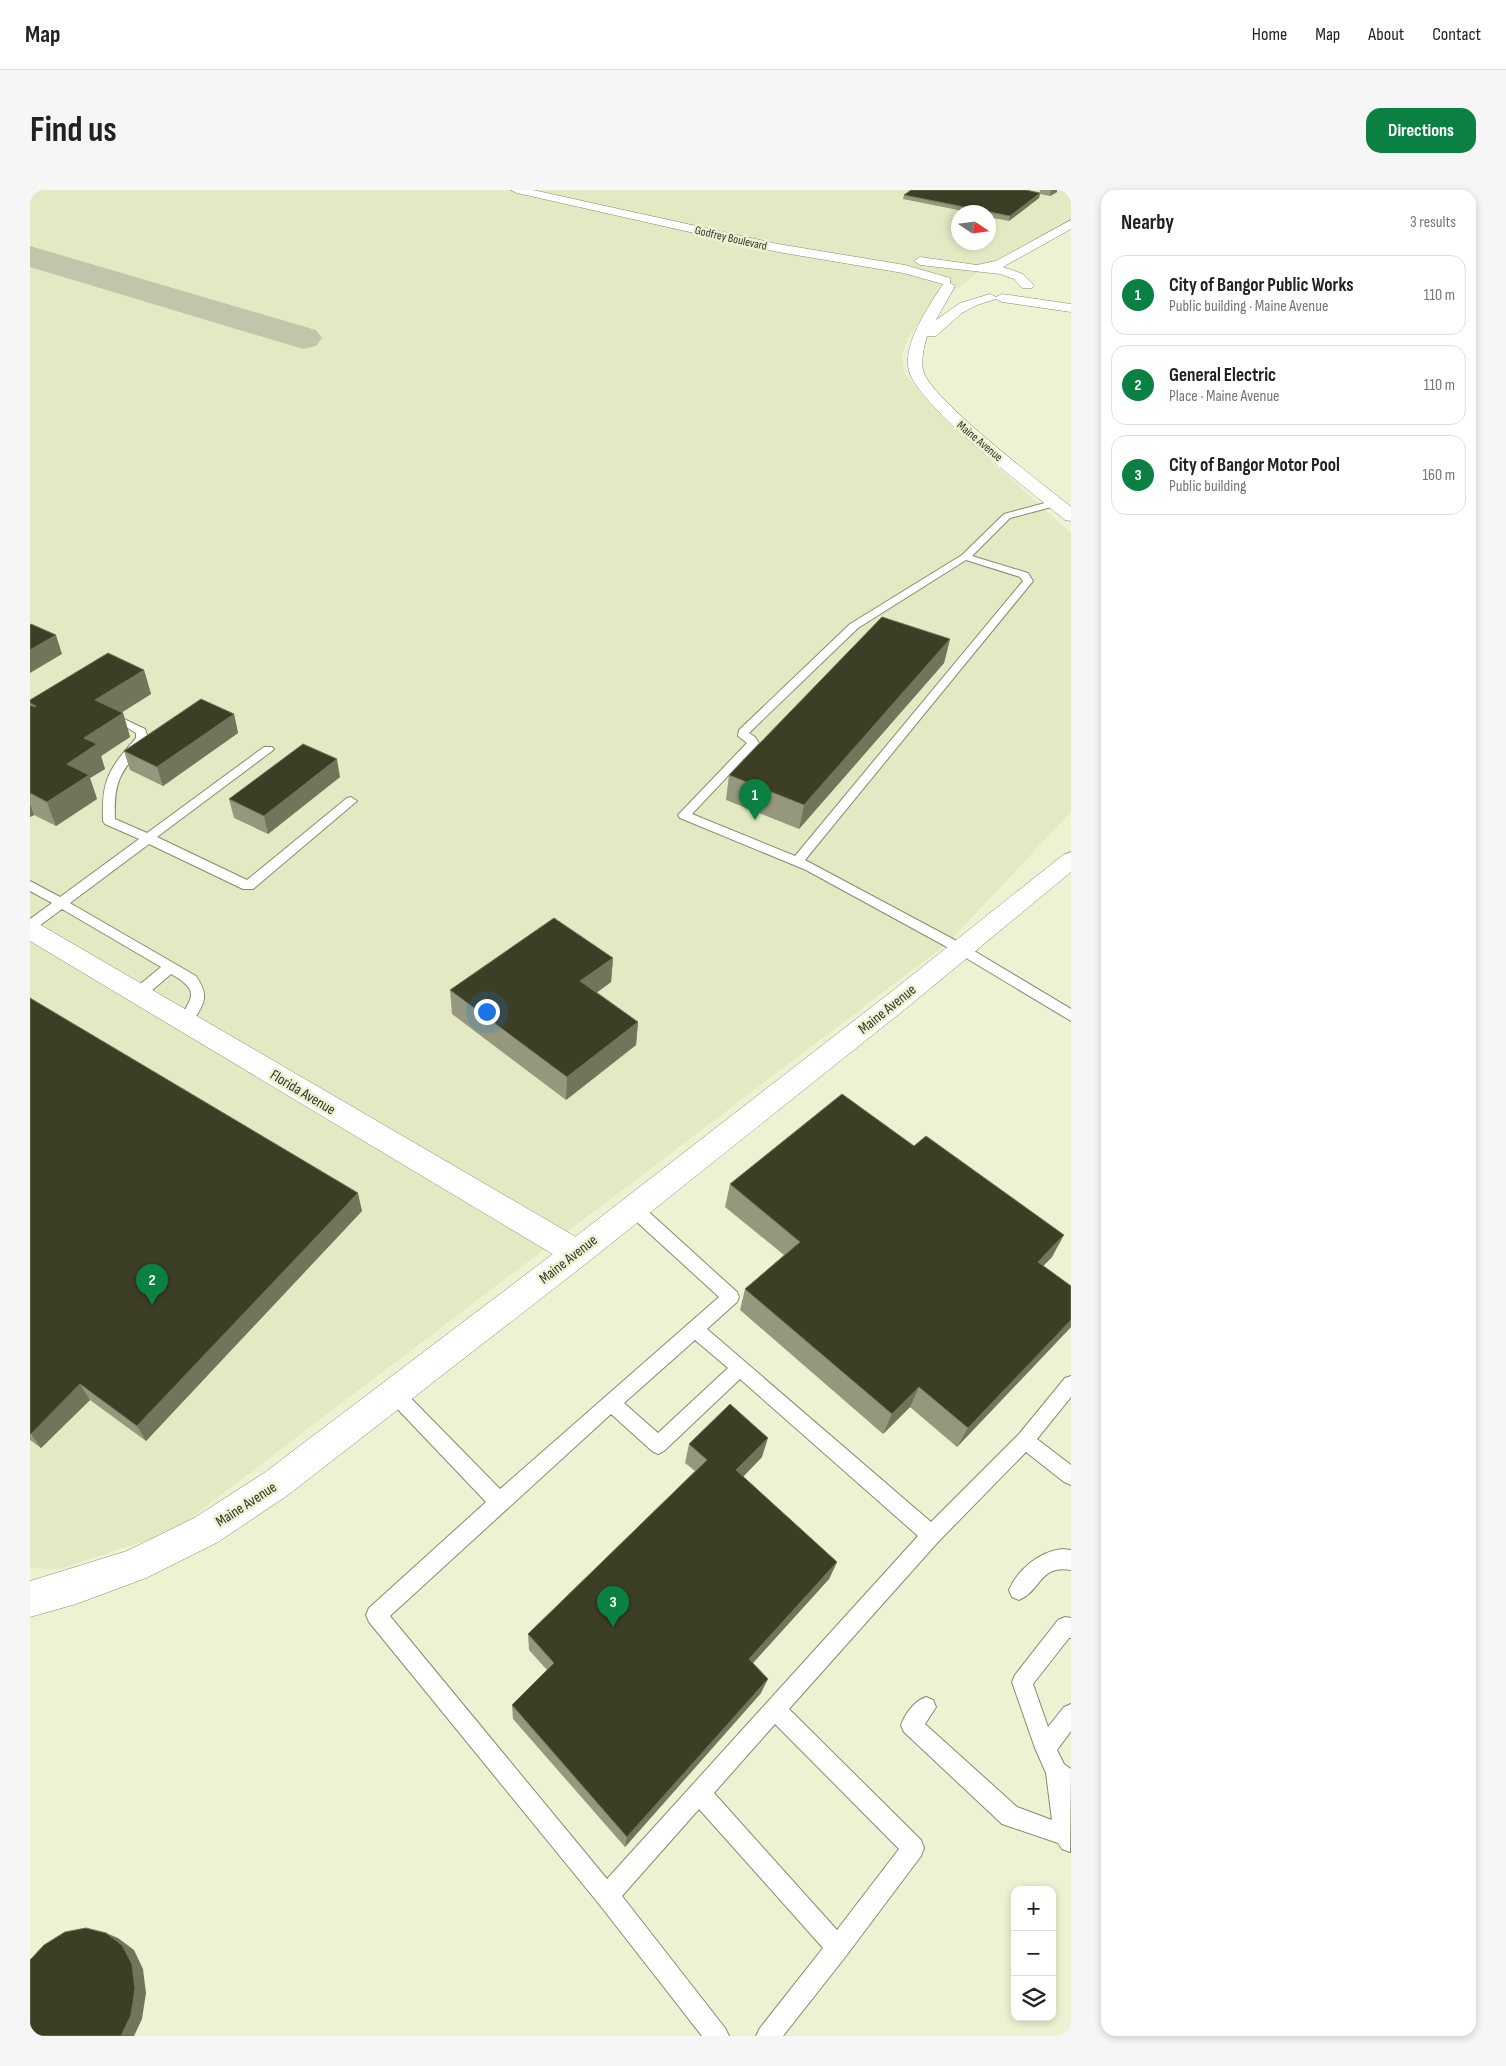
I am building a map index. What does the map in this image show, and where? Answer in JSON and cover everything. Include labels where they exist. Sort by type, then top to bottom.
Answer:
[{"type":"street","name":"Godfrey Boulevard","points":[[517,190],[778,248],[905,269],[947,283],[965,294],[996,298]]},
{"type":"street","points":[[947,283],[949,274],[1000,264],[1071,224]]},
{"type":"street","points":[[916,349],[954,312],[975,300],[1021,293],[1032,258],[1040,249],[1043,239]]},
{"type":"street","points":[[870,250],[917,260],[1028,275],[1071,299]]},
{"type":"street","name":"Maine Avenue","points":[[947,283],[916,349],[916,370],[922,384],[954,418],[1071,516]]},
{"type":"street","points":[[996,298],[1071,308]]},
{"type":"street","name":"Maine Avenue","points":[[30,1599],[134,1566],[206,1530],[276,1484],[577,1253],[1071,860]]},
{"type":"street","name":"Florida Avenue","points":[[30,930],[577,1253]]},
{"type":"lane","points":[[1056,503],[1007,516],[964,557],[854,626],[743,732],[744,736],[751,739],[753,743],[684,815],[797,862],[961,949],[1071,1016]]},
{"type":"lane","points":[[797,862],[1028,581],[1024,575],[964,557]]},
{"type":"lane","points":[[124,722],[141,731],[142,738],[112,775],[108,796],[109,821],[248,886],[351,801]]},
{"type":"lane","points":[[30,926],[268,749]]},
{"type":"lane","points":[[30,885],[191,979],[199,989],[198,999],[185,1022]]},
{"type":"lane","points":[[138,994],[170,966]]},
{"type":"lane","points":[[633,1208],[731,1296],[499,1502],[376,1615],[606,1896],[717,2036]]},
{"type":"lane","points":[[694,1328],[931,1535]]},
{"type":"lane","points":[[611,1402],[658,1446],[740,1368]]},
{"type":"lane","points":[[606,1896],[931,1535],[1025,1440],[1071,1384]]},
{"type":"lane","points":[[394,1393],[499,1502]]},
{"type":"lane","points":[[1025,1440],[1071,1476]]},
{"type":"lane","points":[[1019,1590],[1037,1568],[1062,1558],[1071,1560]]},
{"type":"lane","points":[[926,1707],[911,1725],[1010,1816],[1068,1838],[1064,1777],[1045,1748],[1022,1682],[1065,1626],[1071,1628]]},
{"type":"lane","points":[[768,2036],[838,1948],[913,1848],[774,1709]]},
{"type":"lane","points":[[1045,1748],[1071,1714]]},
{"type":"lane","points":[[699,1793],[838,1948]]},
{"type":"shaded area","points":[[30,190],[1071,190],[1071,229],[985,267],[935,306],[920,321],[908,338],[902,356],[905,374],[928,402],[957,431],[1071,533],[1071,812],[949,942],[172,1532],[59,1569],[30,1568]]},
{"type":"building","points":[[911,190],[1026,190],[1040,193],[1010,216],[996,213],[996,205],[954,205],[904,195]]},
{"type":"building","points":[[882,617],[950,639],[804,805],[729,775]]},
{"type":"building","points":[[31,624],[56,635],[30,650]]},
{"type":"building","points":[[108,653],[144,670],[95,700],[123,713],[84,738],[97,744],[67,764],[89,775],[47,802],[30,793],[30,705],[36,706],[30,703],[30,700]]},
{"type":"building","points":[[201,699],[234,714],[157,767],[124,751]]},
{"type":"building","points":[[303,744],[337,759],[264,816],[229,799]]},
{"type":"building","points":[[554,918],[613,958],[580,981],[638,1022],[567,1077],[450,990]]},
{"type":"building","points":[[30,998],[358,1193],[137,1426],[80,1384],[30,1433]]},
{"type":"building","points":[[842,1094],[914,1146],[926,1136],[1064,1235],[1038,1262],[1071,1286],[1071,1320],[968,1428],[919,1387],[892,1414],[745,1289],[800,1242],[730,1184]]},
{"type":"building","points":[[730,1404],[768,1438],[736,1470],[837,1562],[749,1659],[768,1679],[627,1837],[512,1705],[554,1663],[528,1634],[707,1460],[689,1444]]},
{"type":"building","points":[[86,1928],[106,1933],[122,1945],[132,1964],[135,1989],[131,2015],[121,2036],[30,2036],[30,1960],[44,1945],[65,1932]]},
{"type":"taxiway","points":[[30,256],[303,338]]},
{"type":"place","name":"City of Bangor Public Works","points":[[755,820]]},
{"type":"place","name":"General Electric","points":[[152,1305]]},
{"type":"place","name":"City of Bangor Motor Pool","points":[[613,1627]]}]
